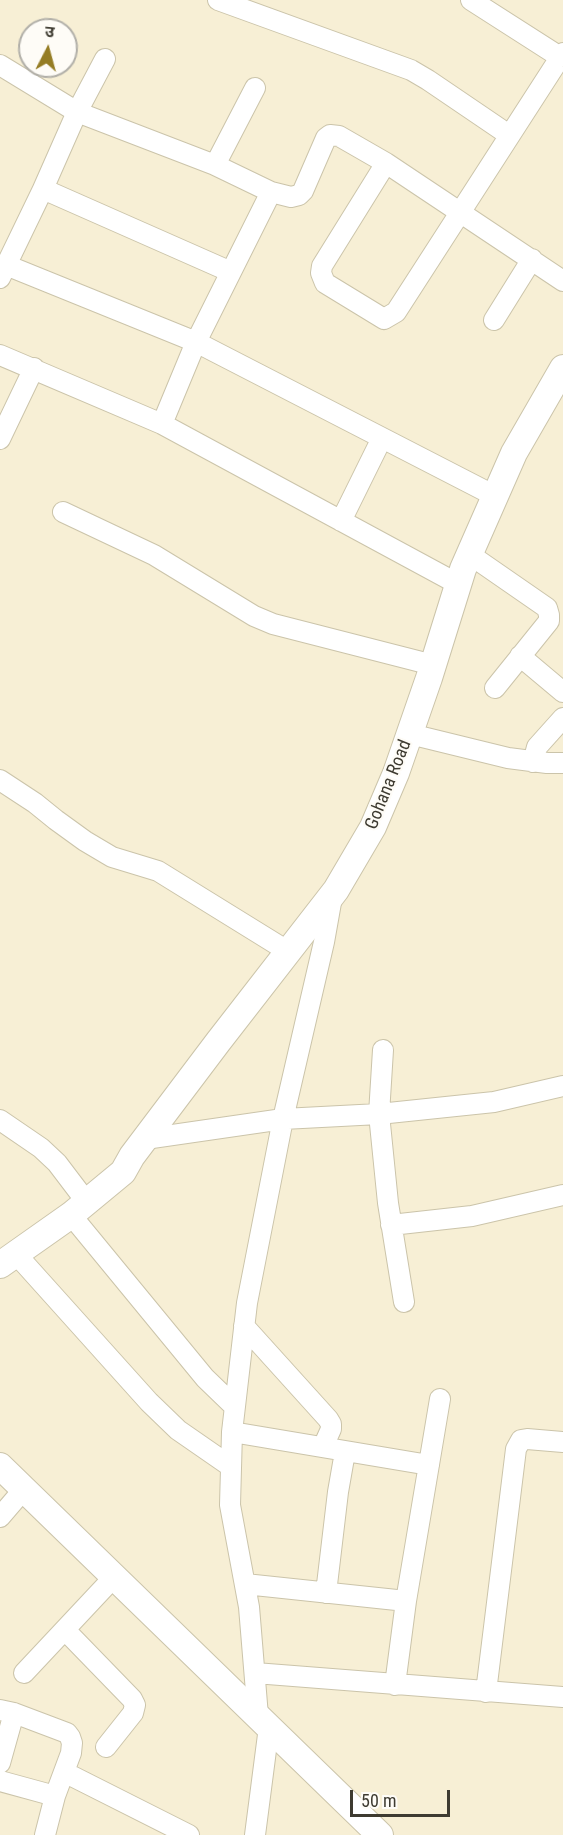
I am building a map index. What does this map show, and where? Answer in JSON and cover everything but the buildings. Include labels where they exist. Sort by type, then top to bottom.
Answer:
[{"type":"main road","name":"Gohana Road","points":[[139,1148],[333,895],[373,827],[410,734],[469,554],[514,453],[561,377]]},
{"type":"main road","points":[[5,1256],[75,1203],[114,1163],[139,1148]]},
{"type":"main road","points":[[0,1466],[380,1835]]},
{"type":"street","points":[[218,0],[263,8],[411,70],[509,135]]},
{"type":"street","points":[[386,163],[322,266],[321,273],[325,283],[381,319],[396,312],[562,55],[471,0]]},
{"type":"street","points":[[105,59],[77,112],[3,271],[196,342],[495,496]]},
{"type":"street","points":[[2,71],[77,112],[215,165],[271,192],[291,197],[303,192],[322,144],[330,135],[339,136],[386,163],[563,281]]},
{"type":"street","points":[[215,165],[255,88]]},
{"type":"street","points":[[43,189],[231,272]]},
{"type":"street","points":[[162,424],[196,342],[271,192]]},
{"type":"street","points":[[494,320],[532,260]]},
{"type":"street","points":[[0,355],[162,424],[458,584]]},
{"type":"street","points":[[0,439],[34,368]]},
{"type":"street","points":[[341,521],[382,438]]},
{"type":"street","points":[[63,512],[154,555],[254,616],[273,624],[433,665]]},
{"type":"street","points":[[469,554],[547,608],[549,621],[495,688]]},
{"type":"street","points":[[520,656],[563,692]]},
{"type":"street","points":[[533,762],[537,747],[563,718]]},
{"type":"street","points":[[410,734],[533,762],[563,763]]},
{"type":"street","points":[[0,780],[35,802],[85,841],[112,857],[158,871],[289,952]]},
{"type":"street","points":[[255,1835],[264,1722],[255,1673],[245,1584],[230,1505],[232,1432],[247,1303],[283,1119],[333,895]]},
{"type":"street","points":[[382,1050],[379,1114],[391,1225],[404,1302]]},
{"type":"street","points":[[139,1148],[283,1119],[379,1114],[494,1102],[563,1086]]},
{"type":"street","points":[[0,1120],[41,1148],[57,1163],[75,1203],[205,1378],[235,1407]]},
{"type":"street","points":[[391,1225],[471,1216],[563,1195]]},
{"type":"street","points":[[5,1256],[178,1430],[230,1466]]},
{"type":"street","points":[[244,1326],[328,1419],[331,1429],[323,1447]]},
{"type":"street","points":[[395,1684],[406,1602],[440,1399]]},
{"type":"street","points":[[232,1432],[429,1466]]},
{"type":"street","points":[[486,1692],[516,1449],[521,1440],[527,1439],[563,1442]]},
{"type":"street","points":[[326,1593],[345,1452]]},
{"type":"street","points":[[0,1517],[24,1489]]},
{"type":"street","points":[[24,1673],[114,1577]]},
{"type":"street","points":[[245,1584],[406,1602]]},
{"type":"street","points":[[65,1630],[132,1699],[135,1705],[133,1713],[106,1747]]},
{"type":"street","points":[[255,1673],[563,1697]]},
{"type":"street","points":[[0,1763],[7,1711],[66,1733],[70,1737],[71,1753],[55,1797],[45,1835]]},
{"type":"street","points":[[64,1772],[189,1835]]},
{"type":"street","points":[[0,1781],[55,1797]]}]
